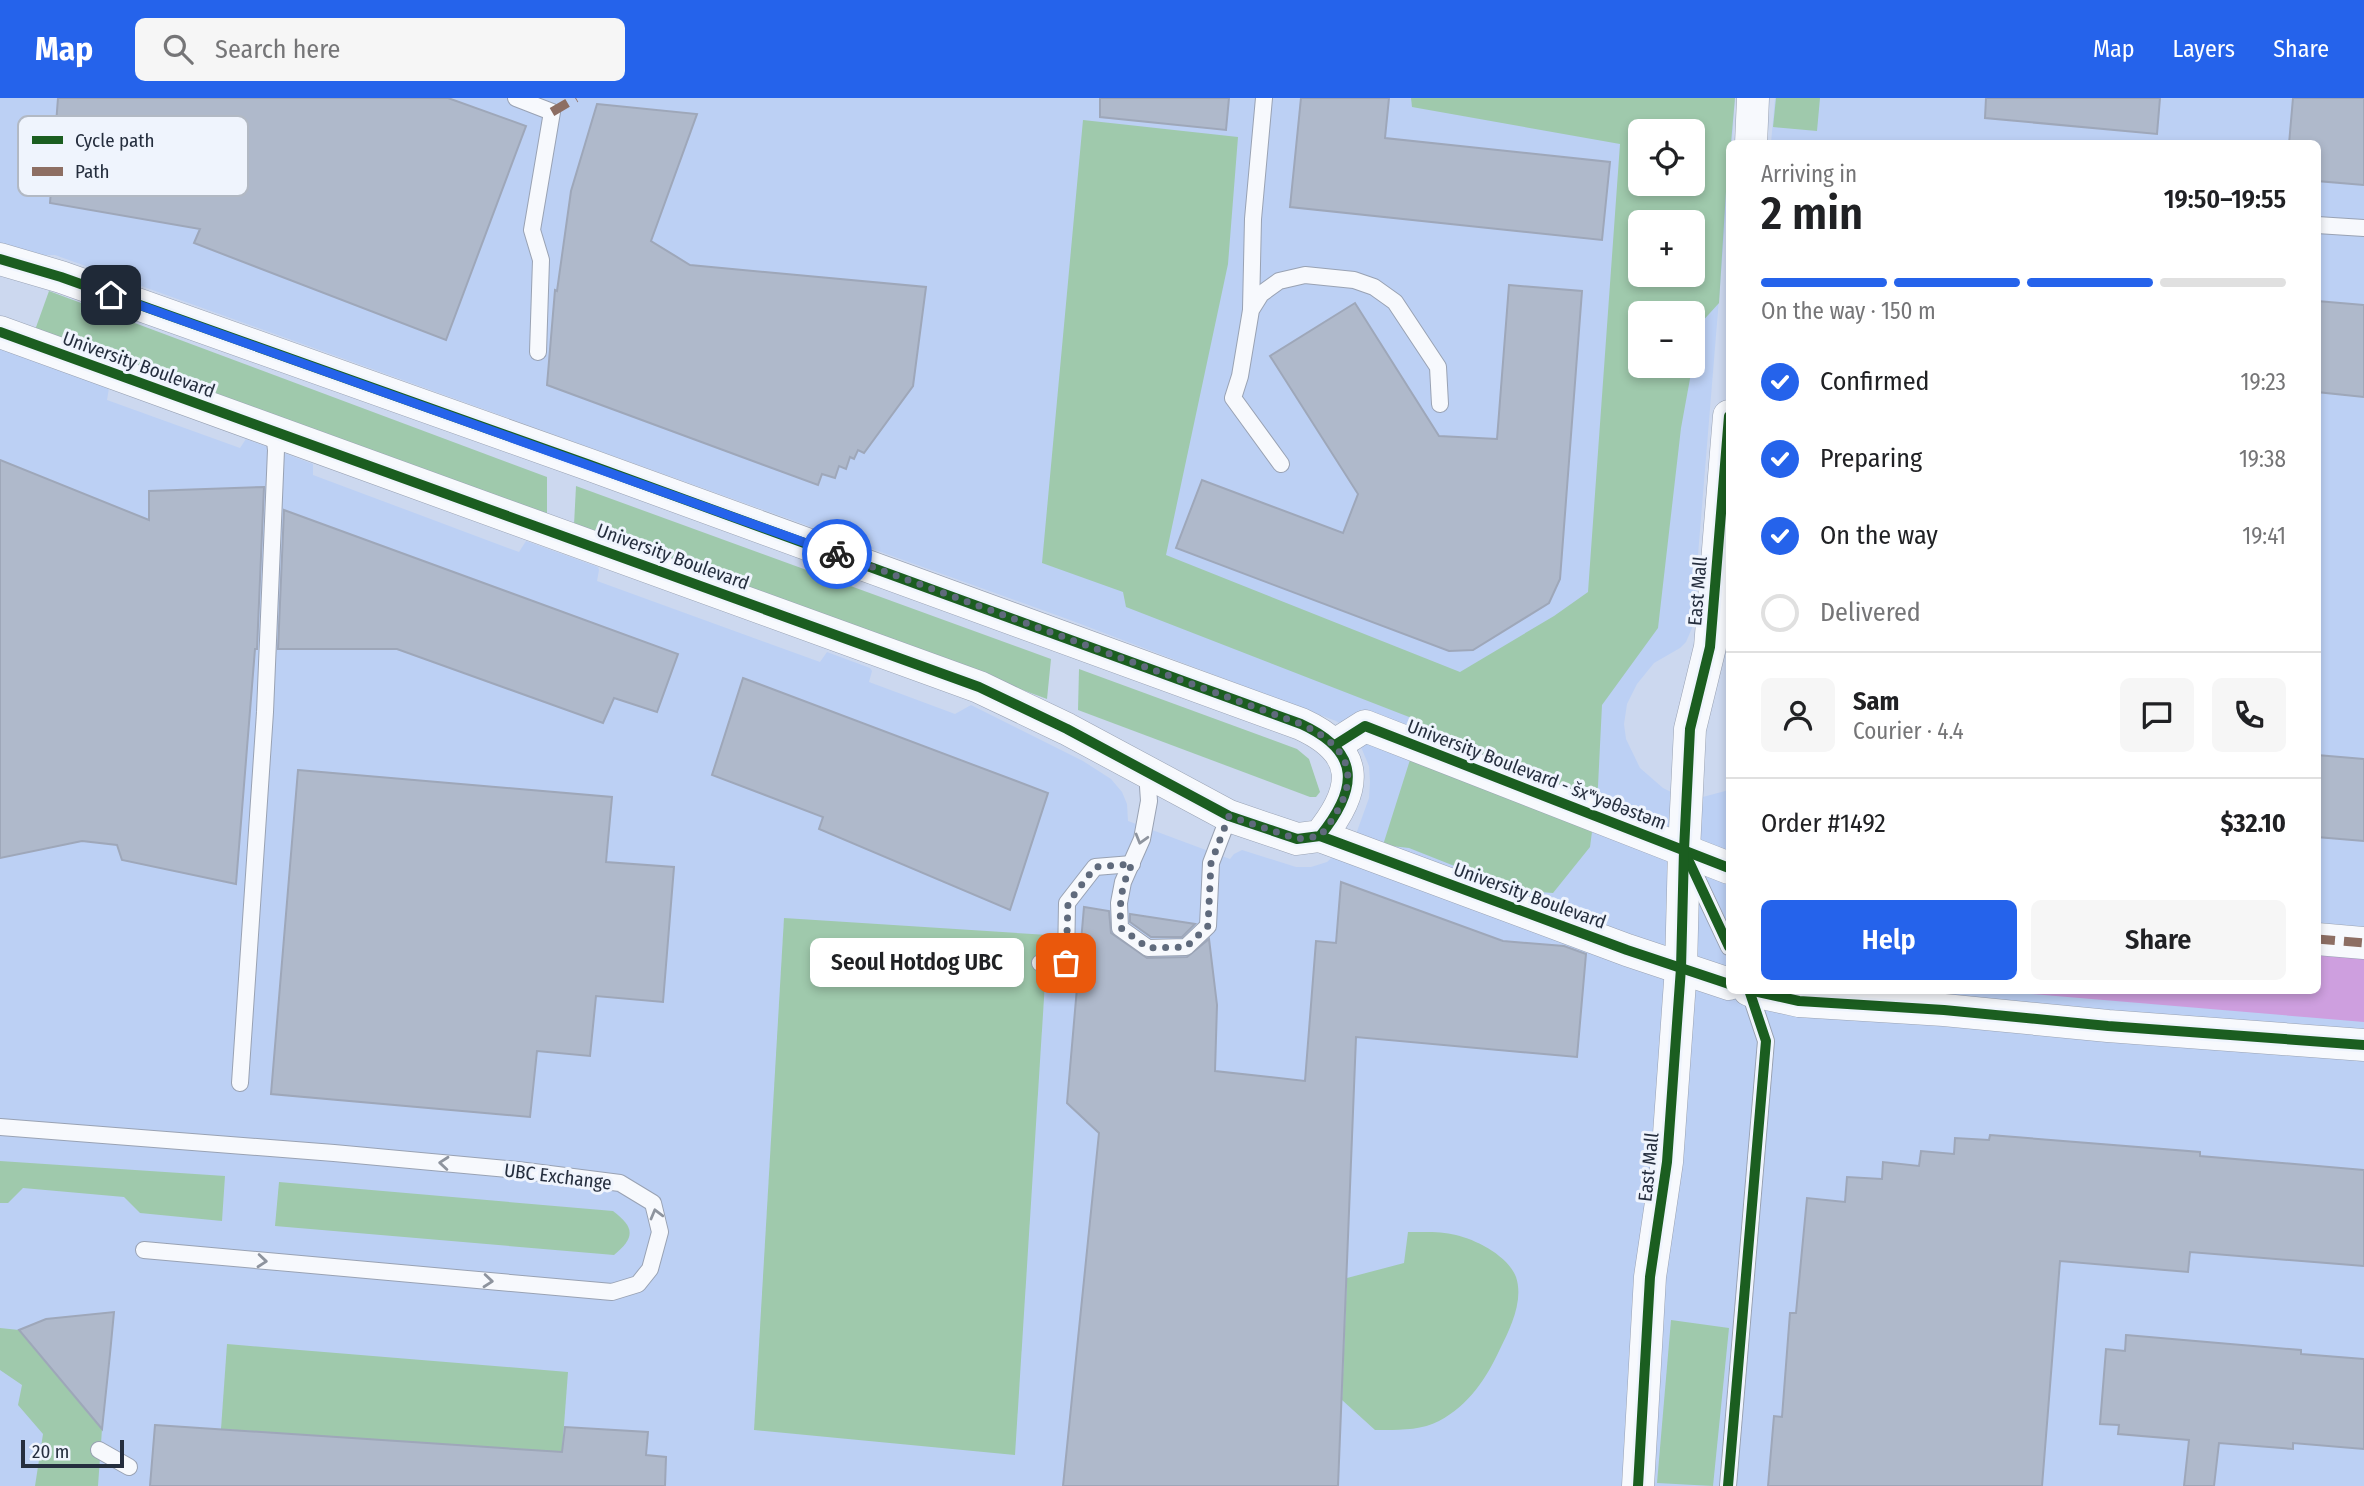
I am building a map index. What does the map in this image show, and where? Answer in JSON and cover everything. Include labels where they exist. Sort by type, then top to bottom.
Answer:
[{"type":"street","points":[[1751,140],[1753,98]]},
{"type":"street","points":[[0,259],[61,277],[831,552],[1301,724],[1335,745],[1346,769],[1349,784],[1341,806],[1320,836]]},
{"type":"street","name":"University Boulevard","points":[[0,332],[979,687],[1068,729],[1229,816],[1297,839],[1320,836],[1726,983]]},
{"type":"street","name":"East Mall","points":[[1639,1486],[1650,1277],[1667,1162],[1681,968],[1690,729],[1710,647],[1726,452]]},
{"type":"street","name":"University Boulevard - šxʷyəθəstəm","points":[[1335,745],[1365,726],[1726,867]]},
{"type":"street","points":[[2321,939],[2364,943]]},
{"type":"street","points":[[1767,994],[1799,1001],[1944,1010],[2108,1026],[2364,1045]]},
{"type":"lane","points":[[516,98],[552,112],[532,230],[541,260],[538,352]]},
{"type":"lane","points":[[1264,98],[1253,219],[1251,310],[1240,376],[1233,398],[1281,464]]},
{"type":"lane","points":[[2321,225],[2364,228]]},
{"type":"lane","points":[[1251,310],[1261,294],[1279,281],[1305,275],[1354,280],[1374,287],[1395,302],[1438,367],[1440,404]]},
{"type":"lane","points":[[240,1083],[265,712],[276,450],[274,432]]},
{"type":"lane","points":[[1147,772],[1149,801],[1142,838],[1123,882],[1119,902],[1121,928],[1148,948],[1186,947],[1208,926],[1211,863],[1229,816]]},
{"type":"lane","name":"East Mall","points":[[1684,850],[1726,941]]},
{"type":"lane","points":[[1040,963],[1066,963],[1068,903],[1095,867],[1132,864]]},
{"type":"lane","points":[[1728,1486],[1766,1041],[1750,994]]},
{"type":"lane","name":"UBC Exchange","points":[[0,1127],[334,1153],[620,1182],[653,1203],[660,1232],[650,1269],[638,1284],[612,1292],[145,1250]]},
{"type":"lane","points":[[99,1450],[129,1467]]},
{"type":"shaded area","points":[[0,98],[1735,98],[1732,140],[1726,140],[1726,214],[1692,628],[1686,642],[1654,663],[1637,684],[1627,704],[1624,724],[1626,739],[1640,768],[1663,788],[1673,793],[1699,798],[1726,791],[1726,994],[2321,994],[2321,140],[1771,140],[1775,98],[2364,98],[2364,1486],[0,1486],[0,349],[17,352],[109,388],[107,400],[240,448],[246,439],[276,450],[313,464],[313,475],[519,552],[526,541],[598,567],[597,581],[820,662],[827,652],[870,668],[872,671],[869,682],[955,714],[971,705],[1083,761],[1111,779],[1122,792],[1127,804],[1128,821],[1230,859],[1242,850],[1296,867],[1311,867],[1327,862],[1355,837],[1369,798],[1370,782],[1369,766],[1355,733],[1336,721],[1070,620],[55,255],[34,255],[0,244]]},
{"type":"shaded area","points":[[2321,955],[2364,958],[2364,1022],[2031,994],[2321,994]]},
{"type":"green space","points":[[1411,98],[1735,98],[1731,140],[1726,140],[1726,192],[1719,303],[1705,318],[1705,301],[1628,301],[1628,378],[1690,378],[1681,428],[1658,628],[1602,705],[1598,786],[1590,847],[1553,893],[1515,890],[1409,848],[1383,845],[1422,722],[1126,607],[1123,592],[1042,563],[1083,120],[1238,137],[1228,264],[1166,555],[1460,672],[1554,616],[1588,592],[1620,144],[1412,107]]},
{"type":"green space","points":[[1776,98],[1820,98],[1817,131],[1773,127]]},
{"type":"green space","points":[[49,291],[547,477],[547,515],[35,330]]},
{"type":"green space","points":[[576,486],[1051,659],[1047,699],[574,525]]},
{"type":"green space","points":[[1079,669],[1297,749],[1309,759],[1320,792],[1316,797],[1310,797],[1078,710]]},
{"type":"green space","points":[[784,918],[1048,935],[1015,1455],[754,1430]]},
{"type":"green space","points":[[0,1161],[225,1176],[222,1221],[140,1213],[124,1197],[23,1188],[8,1203],[0,1203]]},
{"type":"green space","points":[[279,1182],[613,1211],[625,1222],[630,1232],[626,1243],[614,1255],[275,1226]]},
{"type":"green space","points":[[1408,1232],[1432,1232],[1464,1237],[1491,1250],[1506,1262],[1516,1277],[1517,1305],[1508,1333],[1489,1371],[1476,1390],[1450,1415],[1424,1427],[1375,1430],[1342,1400],[1347,1278],[1404,1263]]},
{"type":"green space","points":[[1671,1320],[1729,1328],[1713,1486],[1657,1483]]},
{"type":"green space","points":[[0,1328],[19,1330],[102,1429],[98,1486],[35,1486],[43,1434],[18,1405],[22,1385],[0,1370]]},
{"type":"green space","points":[[227,1344],[568,1372],[562,1452],[221,1429]]},
{"type":"building","points":[[58,98],[448,98],[526,126],[446,340],[194,243],[200,229],[50,203],[51,196],[248,196],[248,116],[57,116]]},
{"type":"building","points":[[1100,98],[1229,98],[1226,130],[1100,117]]},
{"type":"building","points":[[1301,98],[1389,98],[1385,138],[1610,162],[1602,240],[1290,207]]},
{"type":"building","points":[[1986,98],[2160,98],[2157,134],[1985,118]]},
{"type":"building","points":[[2293,98],[2364,98],[2364,185],[2321,181],[2321,140],[2289,140]]},
{"type":"building","points":[[597,104],[697,114],[651,241],[690,265],[926,287],[913,386],[864,453],[858,450],[854,459],[850,457],[846,469],[839,466],[835,478],[822,474],[818,485],[547,385],[555,290],[557,291],[571,191]]},
{"type":"building","points":[[1509,285],[1582,291],[1560,579],[1549,603],[1473,650],[1449,651],[1176,548],[1202,480],[1343,533],[1358,494],[1270,356],[1355,303],[1439,436],[1497,439]]},
{"type":"building","points":[[2321,301],[2364,305],[2364,397],[2321,392]]},
{"type":"building","points":[[0,460],[149,520],[149,491],[264,487],[257,649],[236,884],[122,860],[117,845],[82,841],[0,858]]},
{"type":"building","points":[[284,510],[678,654],[657,712],[614,698],[603,723],[397,649],[278,649]]},
{"type":"building","points":[[743,678],[1048,793],[1010,910],[819,829],[823,817],[712,775]]},
{"type":"building","points":[[2321,755],[2364,759],[2364,841],[2321,837]]},
{"type":"building","points":[[298,770],[612,797],[606,862],[674,867],[663,1002],[596,996],[590,1056],[537,1051],[530,1117],[271,1094]]},
{"type":"building","points":[[1341,882],[1503,941],[1564,946],[1586,954],[1577,1057],[1356,1037],[1338,1486],[1063,1486],[1099,1133],[1067,1103],[1084,907],[1109,911],[1111,933],[1147,958],[1187,957],[1209,939],[1217,1005],[1215,1071],[1305,1081],[1316,941],[1336,943]]},
{"type":"building","points":[[1130,914],[1195,924],[1182,937],[1151,937],[1130,922]]},
{"type":"building","points":[[1990,1135],[2200,1152],[2200,1156],[2364,1170],[2364,1266],[2190,1252],[2188,1272],[2060,1261],[2042,1486],[1768,1486],[1774,1416],[1782,1417],[1790,1313],[1796,1313],[1807,1198],[1845,1202],[1847,1177],[1882,1179],[1883,1162],[1919,1166],[1921,1151],[1954,1154],[1955,1138],[1989,1140]]},
{"type":"building","points":[[114,1312],[102,1429],[19,1330],[46,1319]]},
{"type":"building","points":[[2126,1335],[2301,1350],[2301,1354],[2364,1359],[2364,1449],[2293,1443],[2293,1449],[2219,1443],[2214,1486],[2184,1486],[2189,1440],[2118,1434],[2119,1425],[2100,1424],[2106,1349],[2125,1351]]},
{"type":"building","points":[[155,1425],[562,1452],[565,1427],[648,1432],[646,1455],[666,1457],[665,1486],[150,1486]]},
{"type":"marked path","points":[[552,112],[576,98]]},
{"type":"marked path","points":[[2321,939],[2364,943]]},
{"type":"cycle path","points":[[0,259],[61,277],[590,465],[1301,724],[1321,735],[1344,759],[1348,773],[1342,803],[1320,836],[1297,839],[1229,816],[1067,729],[979,687],[0,332]]},
{"type":"cycle path","points":[[1638,1486],[1650,1277],[1667,1162],[1681,968],[1690,729],[1710,647],[1726,452]]},
{"type":"cycle path","points":[[1335,745],[1365,726],[1726,867]]},
{"type":"cycle path","points":[[1320,836],[1627,950],[1726,983]]},
{"type":"cycle path","points":[[1686,855],[1726,941]]},
{"type":"cycle path","points":[[1728,1486],[1766,1041],[1750,994]]},
{"type":"cycle path","points":[[1767,994],[1799,1001],[1944,1010],[2108,1026],[2364,1045]]},
{"type":"way so far","points":[[837,554],[1301,724],[1335,745],[1346,769],[1349,784],[1341,806],[1320,836],[1297,839],[1229,816],[1211,863],[1208,926],[1186,947],[1148,948],[1121,928],[1119,902],[1123,882],[1132,864],[1095,867],[1068,903],[1066,963]]},
{"type":"place","name":"Seoul Hotdog UBC","points":[[1066,963]]},
{"type":"route","points":[[111,295],[837,554]]}]
